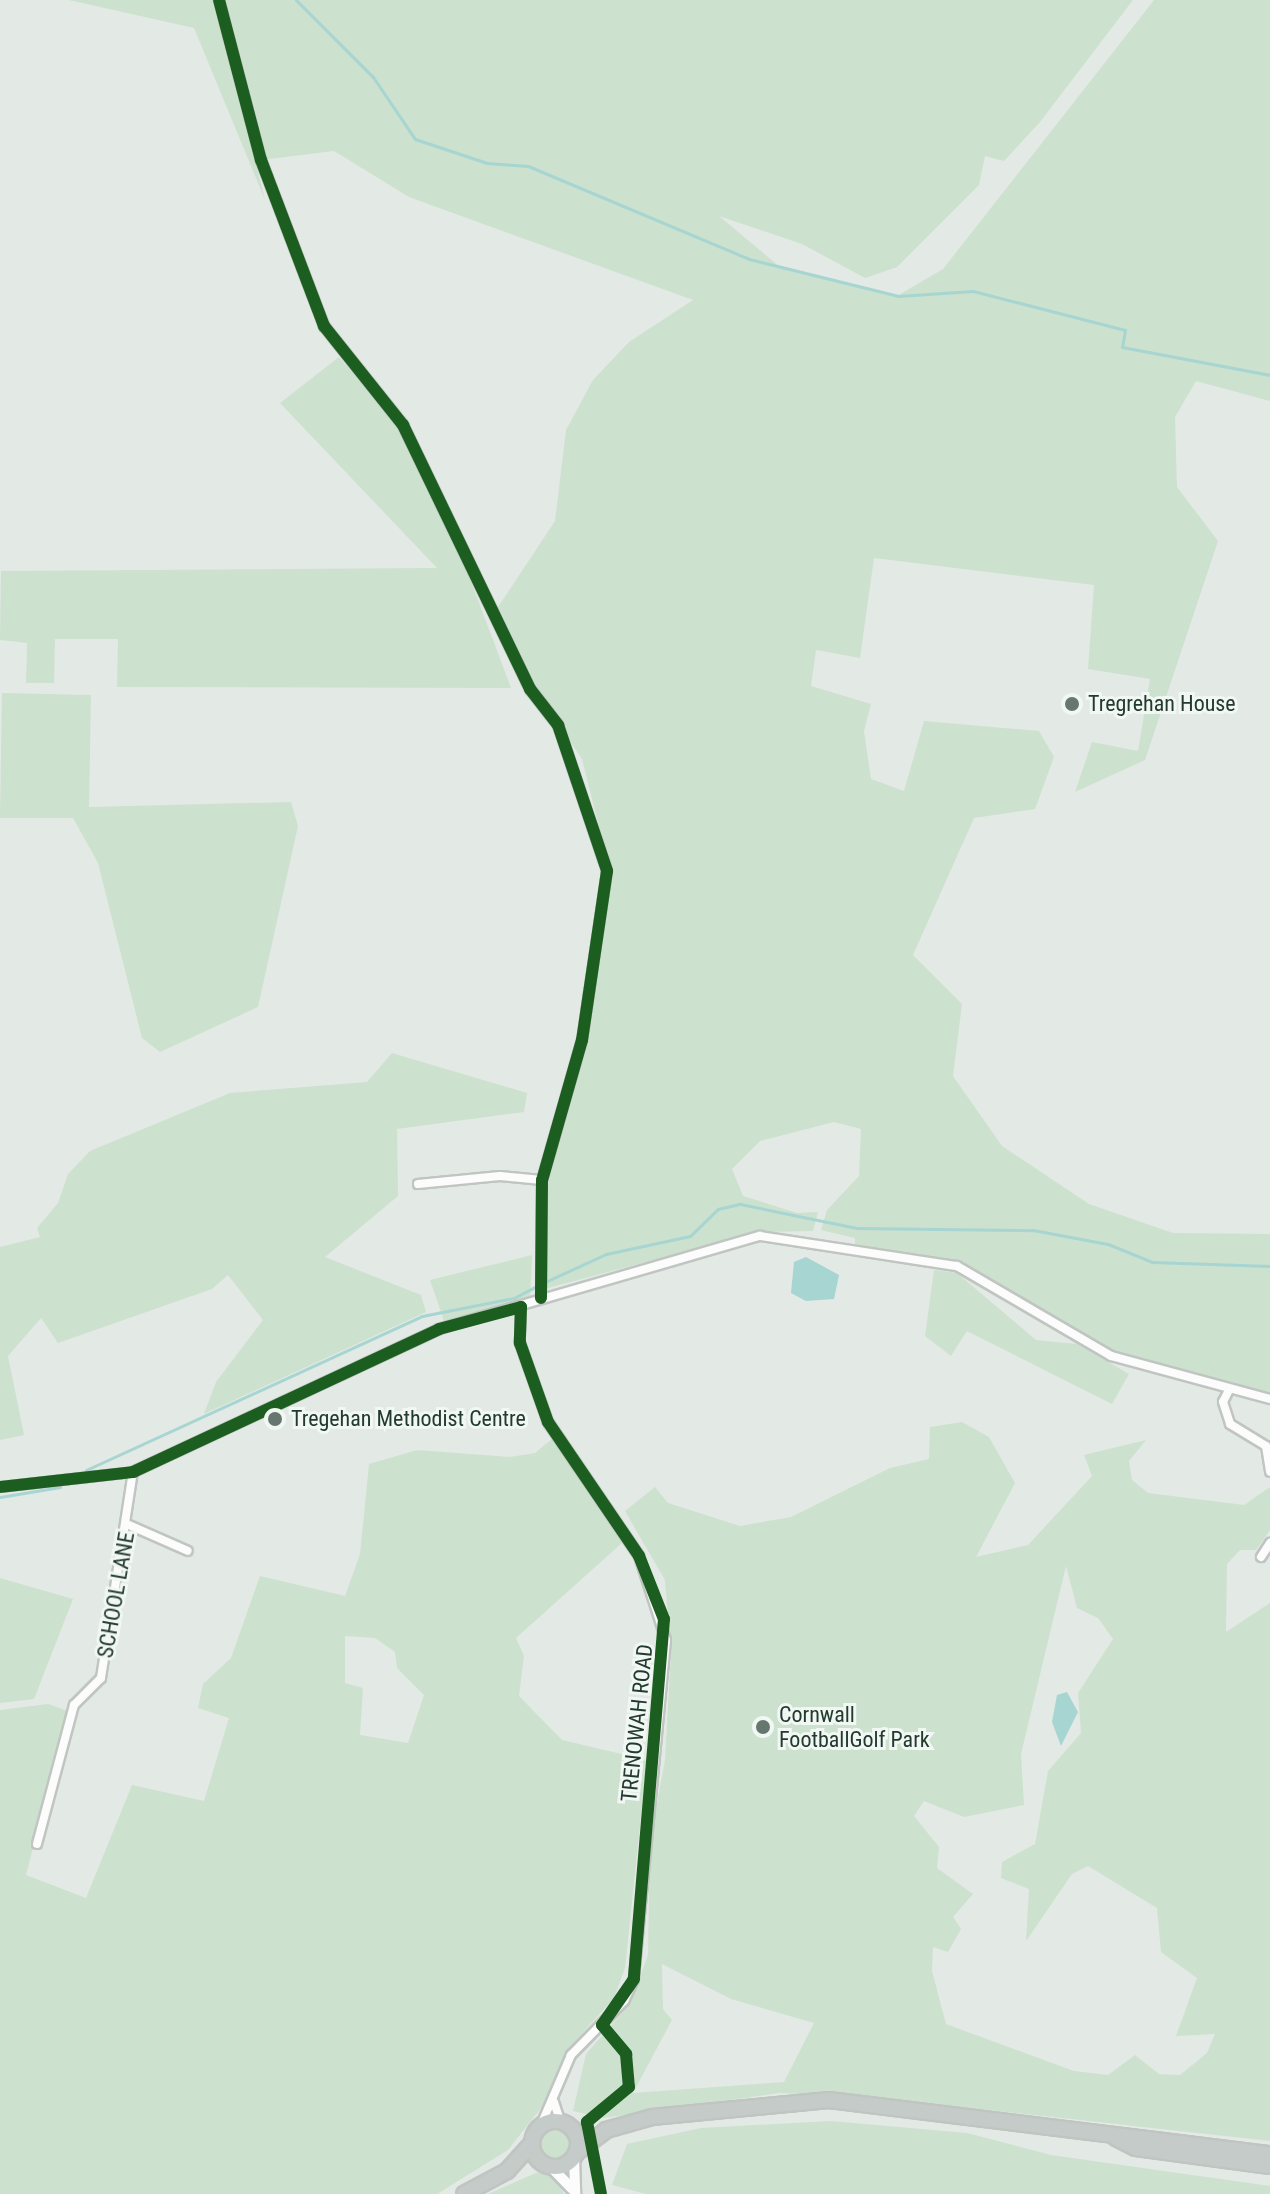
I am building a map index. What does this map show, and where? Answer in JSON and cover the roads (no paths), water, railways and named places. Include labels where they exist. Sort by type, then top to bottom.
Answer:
[{"type":"highway","points":[[464,2194],[507,2171],[532,2143],[541,2125],[562,2122],[606,2130],[735,2103],[829,2100],[1116,2138],[1270,2154]]},
{"type":"highway","points":[[562,2122],[577,2135],[575,2155]]},
{"type":"highway","points":[[507,2171],[549,2166],[575,2155],[606,2130]]},
{"type":"highway","points":[[1116,2138],[1136,2148],[1270,2166]]},
{"type":"highway","points":[[532,2143],[549,2166]]},
{"type":"street","points":[[219,0],[261,160],[324,326],[403,425],[530,689],[558,725],[581,777],[607,871],[582,1040],[542,1180],[539,1288]]},
{"type":"street","points":[[418,1184],[500,1176],[542,1180]]},
{"type":"street","points":[[0,1487],[133,1472],[439,1329],[521,1307],[539,1288],[720,1242],[760,1236],[855,1247],[957,1266],[1111,1356],[1270,1399]]},
{"type":"street","name":"TRENOWAH ROAD","points":[[521,1307],[520,1343],[548,1422],[639,1556],[666,1640],[634,1979],[624,2001],[571,2055],[554,2101],[541,2125]]},
{"type":"street","points":[[1229,1390],[1223,1402],[1230,1424],[1266,1446],[1270,1472]]},
{"type":"street","name":"SCHOOL LANE","points":[[37,1844],[74,1705],[101,1678],[129,1525],[133,1472]]},
{"type":"street","points":[[129,1525],[188,1551]]},
{"type":"street","points":[[1261,1557],[1270,1543]]},
{"type":"street","points":[[554,2101],[562,2122]]},
{"type":"street","points":[[574,2192],[575,2155]]},
{"type":"street","points":[[549,2166],[574,2192]]},
{"type":"water","points":[[806,1257],[839,1275],[834,1299],[806,1301],[791,1293],[794,1262]]},
{"type":"water","points":[[1067,1692],[1078,1712],[1061,1746],[1052,1722],[1057,1695]]},
{"type":"waterway","points":[[296,0],[373,77],[415,139],[487,163],[528,166],[749,259],[898,296],[973,291],[1125,330],[1122,347],[1270,375]]},
{"type":"waterway","points":[[545,1282],[606,1254],[690,1236],[718,1209],[740,1204],[857,1228],[1033,1230],[1108,1244],[1152,1262],[1270,1266]]},
{"type":"waterway","points":[[86,1470],[422,1316],[514,1298],[538,1285]]},
{"type":"waterway","points":[[0,1497],[60,1487]]},
{"type":"place","name":"Tregrehan House","points":[[1072,704]]},
{"type":"place","name":"Tregehan Methodist Centre","points":[[275,1419]]},
{"type":"place","name":"Cornwall FootballGolf Park","points":[[763,1727]]}]
